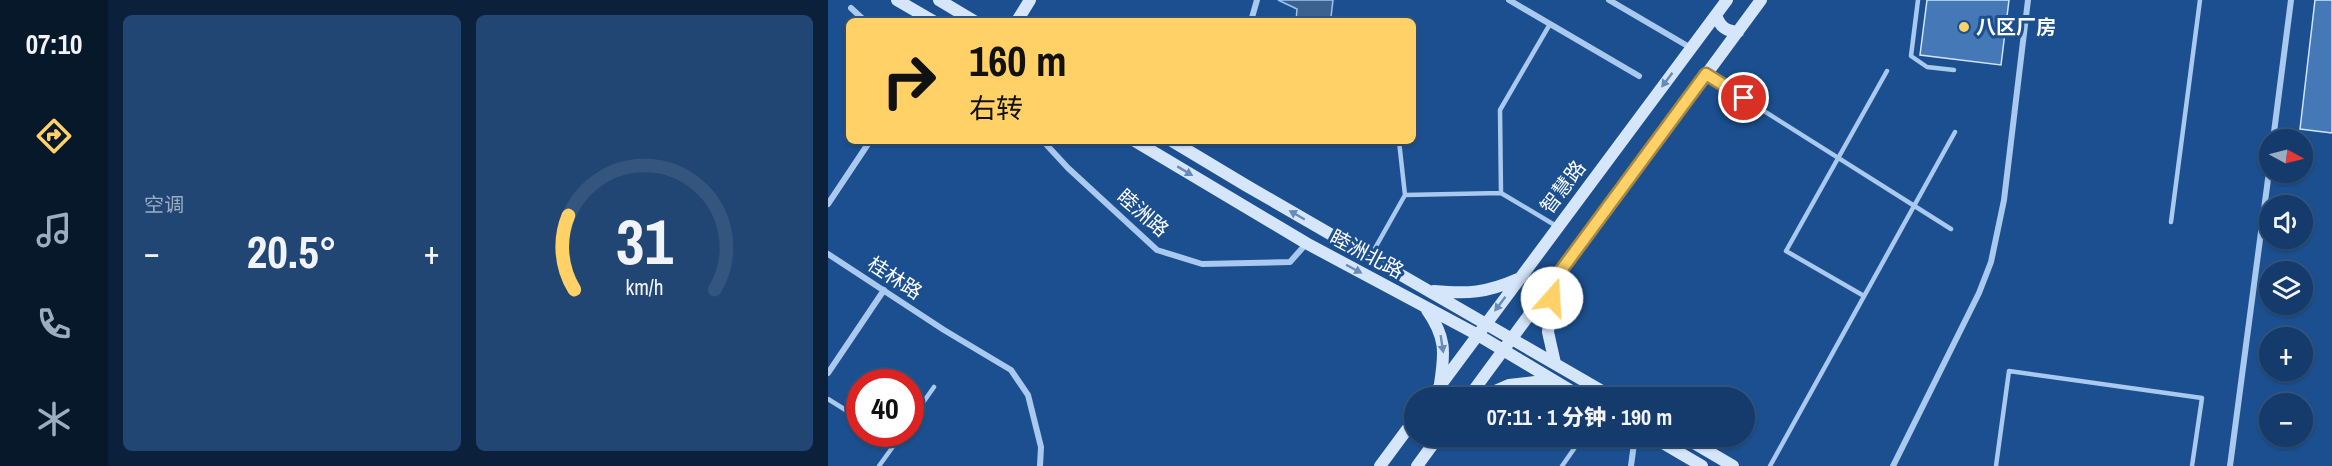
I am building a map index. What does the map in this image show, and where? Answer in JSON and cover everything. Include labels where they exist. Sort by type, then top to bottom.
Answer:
[{"type":"main road","points":[[897,0],[928,18]]},
{"type":"main road","points":[[939,0],[969,18]]},
{"type":"main road","points":[[1019,18],[1030,0]]},
{"type":"main road","name":"智慧路","points":[[1440,386],[1727,0]]},
{"type":"main road","points":[[1476,387],[1761,0]]},
{"type":"main road","points":[[1716,15],[1719,24],[1728,31],[1738,32]]},
{"type":"main road","name":"睦洲北路","points":[[1140,144],[1306,243],[1478,335],[1564,387]]},
{"type":"main road","name":"睦洲北路","points":[[1177,144],[1595,387]]},
{"type":"main road","points":[[1428,290],[1479,293],[1520,278]]},
{"type":"main road","points":[[1554,280],[1548,332],[1555,363]]},
{"type":"main road","points":[[1425,307],[1437,323],[1444,341],[1440,386]]},
{"type":"main road","points":[[1504,387],[1552,380]]},
{"type":"main road","points":[[1380,466],[1404,434]]},
{"type":"main road","points":[[1417,466],[1431,447]]},
{"type":"main road","points":[[1670,447],[1702,466]]},
{"type":"main road","points":[[1701,447],[1733,466]]},
{"type":"street","points":[[1252,18],[1257,0]]},
{"type":"street","points":[[1509,0],[1639,76]]},
{"type":"street","points":[[1609,0],[1691,48]]},
{"type":"street","points":[[1893,466],[1979,293],[1991,262],[2004,200],[2028,0]]},
{"type":"street","points":[[2274,129],[2291,0]]},
{"type":"street","points":[[851,8],[862,18]]},
{"type":"street","points":[[828,204],[868,144]]},
{"type":"street","name":"睦洲路","points":[[1046,144],[1068,168],[1157,250],[1202,264],[1290,262],[1306,243]]},
{"type":"street","points":[[2230,466],[2267,183]]},
{"type":"street","name":"桂林路","points":[[828,254],[944,330],[1011,370],[1028,395],[1041,447],[1040,466]]},
{"type":"street","points":[[828,373],[884,290]]},
{"type":"street","points":[[1631,466],[1634,447]]},
{"type":"lane","points":[[1918,0],[1911,56],[1927,67],[1954,70]]},
{"type":"lane","points":[[2171,222],[2200,0]]},
{"type":"lane","points":[[1501,194],[1500,110],[1550,24]]},
{"type":"lane","points":[[1864,296],[1786,251],[1887,71]]},
{"type":"lane","points":[[1706,74],[1951,229]]},
{"type":"lane","points":[[1770,466],[1955,132]]},
{"type":"lane","points":[[1370,257],[1405,195],[1399,144]]},
{"type":"lane","points":[[1405,195],[1501,194],[1558,226]]},
{"type":"lane","points":[[1996,466],[2008,371],[2202,398],[2192,466]]},
{"type":"lane","points":[[924,401],[934,387]]},
{"type":"lane","points":[[828,399],[846,410]]},
{"type":"lane","points":[[879,466],[892,447]]},
{"type":"lane","points":[[1562,466],[1575,447]]},
{"type":"water","points":[[1278,0],[1333,0],[1331,17],[1334,18],[1296,18],[1297,9]]},
{"type":"building","name":"八区厂房","points":[[1927,0],[2009,0],[2001,65],[1920,55]]},
{"type":"building","points":[[2315,0],[2332,0],[2332,133],[2300,129]]},
{"type":"place","name":"八区厂房","points":[[1964,27]]},
{"type":"route","points":[[1552,298],[1554,280],[1706,74],[1744,98]]}]
